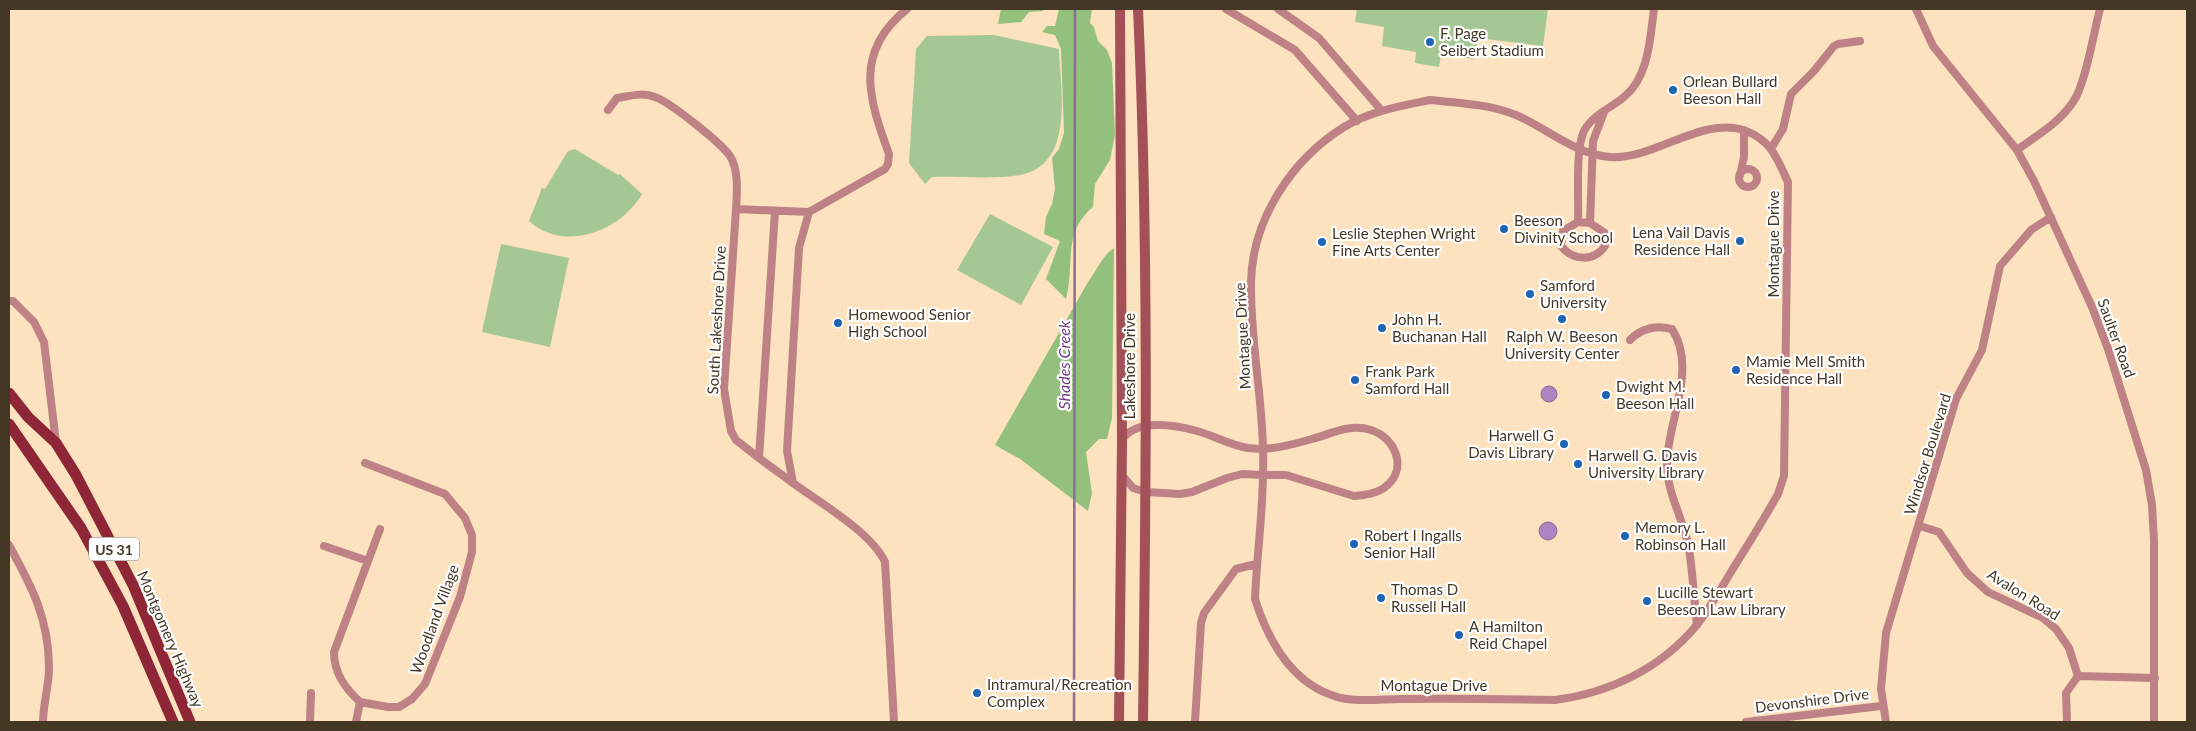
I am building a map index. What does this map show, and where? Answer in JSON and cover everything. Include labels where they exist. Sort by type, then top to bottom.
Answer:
[{"type":"main road","name":"Lakeshore Drive","points":[[1118,722],[1120,473],[1122,441],[1120,9]]},
{"type":"main road","name":"Lakeshore Drive","points":[[1138,9],[1143,117],[1146,492],[1143,722]]},
{"type":"main road","name":"Montgomery Highway","points":[[9,394],[28,417],[56,443],[76,475],[133,585],[190,722]]},
{"type":"main road","name":"Montgomery Highway","points":[[9,424],[81,528],[124,606],[174,722]]},
{"type":"street","points":[[736,209],[809,212],[878,174],[888,164],[889,154],[869,89],[871,66],[877,46],[884,32],[895,18],[907,9]]},
{"type":"street","points":[[1226,9],[1295,50],[1357,121]]},
{"type":"street","points":[[1278,9],[1319,38],[1381,110]]},
{"type":"street","points":[[1578,222],[1580,149],[1583,134],[1592,119],[1626,96],[1640,76],[1650,39],[1654,9]]},
{"type":"street","name":"Saulter Road","points":[[1916,9],[1933,46],[2004,138],[2017,150],[2051,218],[2098,324],[2146,470],[2154,541],[2154,722]]},
{"type":"street","points":[[2017,150],[2050,126],[2074,102],[2080,88],[2100,9]]},
{"type":"street","points":[[1772,147],[1783,129],[1791,94],[1834,46],[1860,41]]},
{"type":"street","name":"South Lakeshore Drive","points":[[608,110],[617,98],[646,95],[665,102],[730,156],[736,181],[736,209],[724,388],[731,431],[736,440],[856,530],[880,552],[885,562],[894,722]]},
{"type":"street","name":"Montague Drive","points":[[1430,100],[1491,107],[1518,116],[1558,140],[1607,157],[1623,157],[1717,128],[1744,130],[1772,147],[1788,182],[1784,476],[1778,494],[1697,625],[1682,640],[1639,673],[1607,689],[1581,697],[1554,700],[1366,699],[1334,696],[1302,679],[1286,664],[1262,621],[1255,599],[1263,449],[1251,282],[1256,244],[1268,210],[1280,189],[1308,155],[1344,127],[1357,121],[1381,110],[1430,100]]},
{"type":"street","points":[[1590,223],[1592,152],[1596,130],[1604,112]]},
{"type":"street","points":[[1744,130],[1744,157],[1740,174],[1741,184],[1749,187],[1756,182],[1757,176],[1744,157]]},
{"type":"street","points":[[1740,174],[1745,170],[1754,171]]},
{"type":"street","points":[[759,458],[775,211]]},
{"type":"street","points":[[793,483],[787,451],[799,248],[809,212]]},
{"type":"street","name":"Windsor Boulevard","points":[[1886,722],[1881,706],[1880,689],[1886,633],[1911,546],[1920,526],[1920,516],[1956,399],[1982,350],[2000,266],[2031,230],[2051,218]]},
{"type":"street","points":[[1578,222],[1590,223],[1602,230],[1606,242],[1599,254],[1583,258],[1564,249],[1560,241],[1565,229],[1578,222]]},
{"type":"street","points":[[9,300],[34,322],[44,342],[56,443]]},
{"type":"street","points":[[1630,340],[1635,334],[1660,326],[1672,329],[1678,339],[1682,369],[1678,406],[1668,452],[1668,475],[1672,496],[1689,547],[1697,625]]},
{"type":"street","points":[[1120,473],[1132,488],[1146,492],[1180,494],[1242,474],[1286,475],[1354,496],[1366,495],[1384,487],[1390,482],[1398,465],[1398,455],[1389,439],[1376,432],[1362,428],[1348,428],[1294,444],[1263,449],[1232,445],[1187,429],[1145,426],[1126,433],[1122,441]]},
{"type":"street","name":"Woodland Village","points":[[360,702],[388,707],[399,706],[412,698],[424,684],[460,597],[472,552],[472,535],[465,518],[445,494],[365,463]]},
{"type":"street","name":"Avalon Road","points":[[1920,526],[1939,532],[1967,573],[1988,592],[2043,618],[2056,629],[2069,648],[2078,676]]},
{"type":"street","points":[[356,722],[360,702],[344,686],[334,663],[334,652],[380,528]]},
{"type":"street","points":[[9,545],[33,590],[43,614],[49,670],[43,722]]},
{"type":"street","points":[[324,546],[368,561]]},
{"type":"street","points":[[1195,722],[1199,633],[1204,613],[1236,569],[1256,564]]},
{"type":"street","points":[[2067,722],[2066,693],[2078,676],[2155,678]]},
{"type":"street","points":[[310,722],[311,693]]},
{"type":"street","name":"Devonshire Drive","points":[[1746,722],[1881,706]]},
{"type":"green space","points":[[1001,9],[1043,9],[1043,11],[1029,12],[1021,22],[998,24]]},
{"type":"green space","points":[[1059,9],[1092,9],[1090,23],[1094,27],[1098,41],[1107,50],[1112,63],[1115,135],[1110,160],[1095,184],[1093,207],[1083,217],[1073,238],[1066,299],[1046,279],[1060,241],[1044,234],[1046,217],[1052,204],[1055,189],[1052,158],[1059,149],[1064,133],[1061,49],[1055,35],[1042,32],[1047,26],[1055,26]]},
{"type":"green space","name":"F. Page Seibert Stadium","points":[[1357,9],[1548,9],[1543,46],[1478,38],[1474,59],[1441,55],[1439,67],[1415,63],[1416,52],[1382,46],[1384,27],[1355,22]]},
{"type":"green space","points":[[994,35],[1059,49],[1062,102],[1058,139],[1051,154],[1040,166],[1024,174],[992,177],[932,177],[925,184],[909,163],[916,49],[927,36]]},
{"type":"green space","points":[[575,149],[618,175],[620,174],[642,194],[633,207],[620,218],[606,227],[591,233],[575,236],[558,235],[543,231],[529,221],[542,188],[545,189],[568,151]]},
{"type":"green space","points":[[990,214],[1053,247],[1021,305],[957,270]]},
{"type":"green space","points":[[501,244],[569,258],[550,347],[482,332]]},
{"type":"green space","points":[[1114,248],[1112,418],[1107,439],[1099,439],[1086,452],[1092,493],[1088,511],[1020,459],[995,445],[1088,282],[1103,259]]},
{"type":"shaded area","points":[[1546,386],[1552,386],[1557,391],[1555,400],[1546,402],[1541,397],[1541,391]]},
{"type":"shaded area","points":[[1548,522],[1554,525],[1557,531],[1554,537],[1548,540],[1542,537],[1539,531],[1542,525]]},
{"type":"waterway","name":"Shades Creek","points":[[1074,722],[1075,9]]},
{"type":"place","name":"F. Page Seibert Stadium","points":[[1430,42]]},
{"type":"place","name":"Orlean Bullard Beeson Hall","points":[[1673,90]]},
{"type":"place","name":"Beeson Divinity School","points":[[1504,229]]},
{"type":"place","name":"Lena Vail Davis Residence Hall","points":[[1740,241]]},
{"type":"place","name":"Leslie Stephen Wright Fine Arts Center","points":[[1322,242]]},
{"type":"place","name":"Samford University","points":[[1530,294]]},
{"type":"place","name":"Ralph W. Beeson University Center","points":[[1562,319]]},
{"type":"place","name":"Homewood Senior High School","points":[[838,323]]},
{"type":"place","name":"John H. Buchanan Hall","points":[[1382,328]]},
{"type":"place","name":"Mamie Mell Smith Residence Hall","points":[[1736,370]]},
{"type":"place","name":"Frank Park Samford Hall","points":[[1355,380]]},
{"type":"place","name":"Dwight M. Beeson Hall","points":[[1606,395]]},
{"type":"place","name":"Harwell G Davis Library","points":[[1564,444]]},
{"type":"place","name":"Harwell G. Davis University Library","points":[[1578,464]]},
{"type":"place","name":"Memory L. Robinson Hall","points":[[1625,536]]},
{"type":"place","name":"Robert I Ingalls Senior Hall","points":[[1354,544]]},
{"type":"place","name":"Thomas D Russell Hall","points":[[1381,598]]},
{"type":"place","name":"Lucille Stewart Beeson Law Library","points":[[1647,601]]},
{"type":"place","name":"A Hamilton Reid Chapel","points":[[1459,635]]},
{"type":"place","name":"Intramural/Recreation Complex","points":[[977,693]]}]
